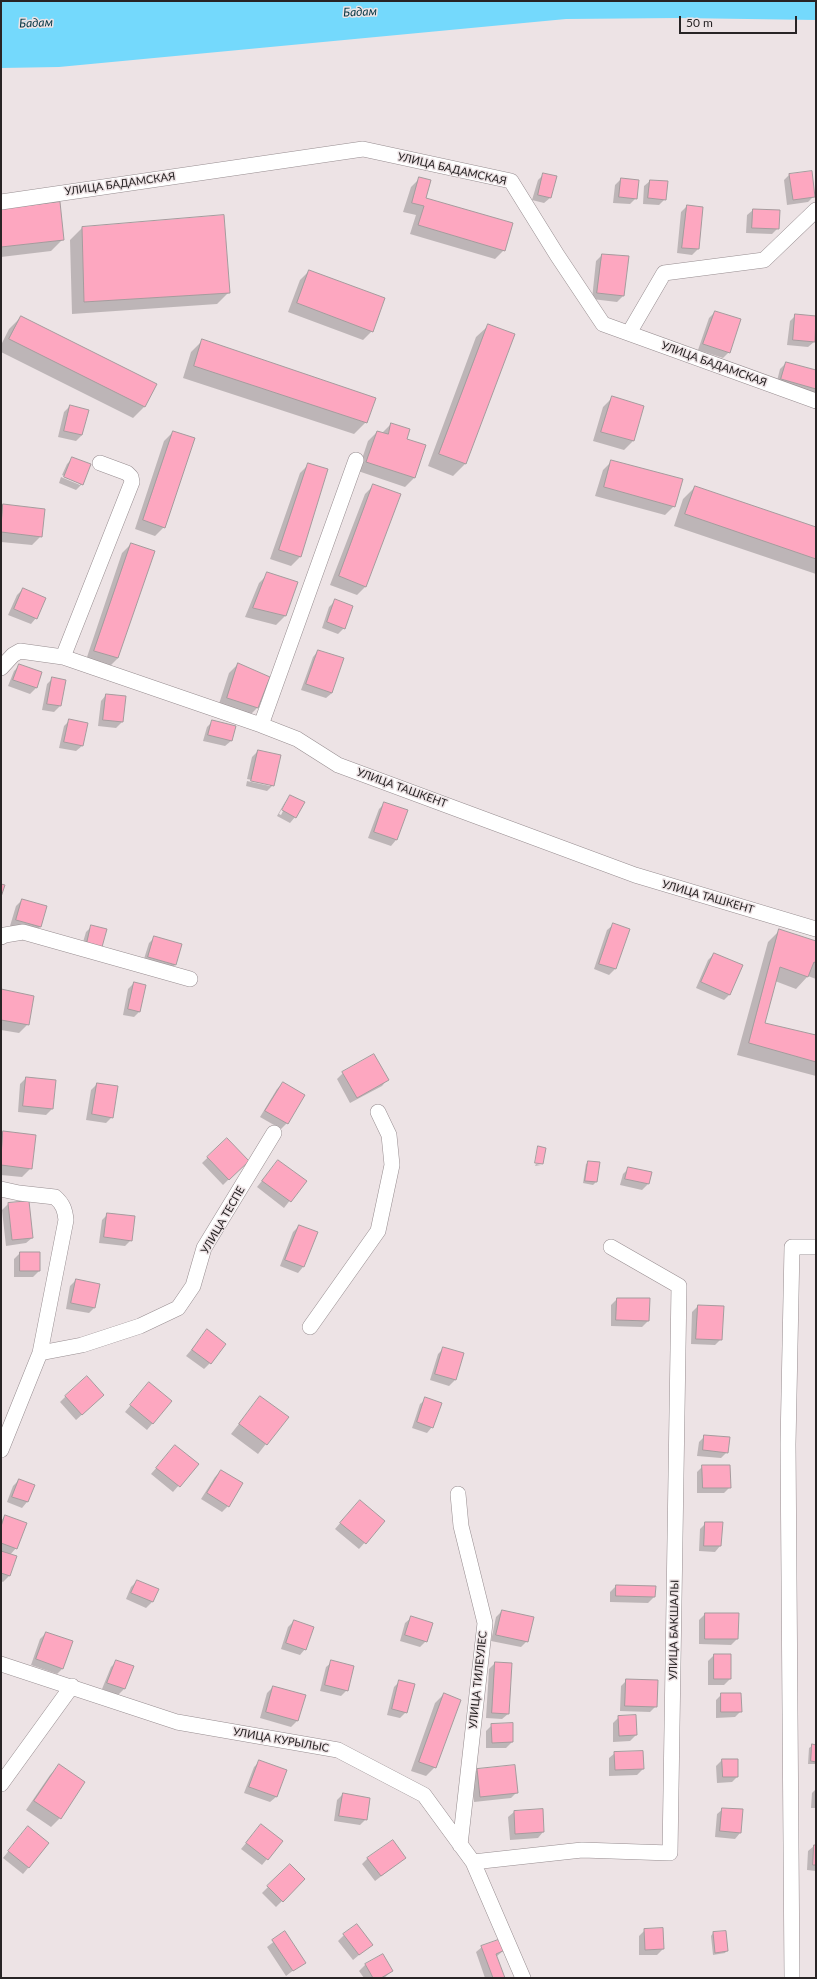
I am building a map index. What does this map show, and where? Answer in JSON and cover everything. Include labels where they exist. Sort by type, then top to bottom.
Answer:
[{"type":"street","name":"УЛИЦА БАДАМСКАЯ","points":[[1,202],[363,149],[511,182],[603,324],[816,401]]},
{"type":"street","points":[[628,333],[664,273],[764,260],[816,210]]},
{"type":"street","points":[[261,726],[356,460]]},
{"type":"street","points":[[63,657],[132,482],[131,477],[127,473],[100,463]]},
{"type":"street","name":"УЛИЦА ТАШКЕНТ","points":[[1,668],[13,655],[20,651],[63,657],[297,739],[338,765],[635,875],[816,929]]},
{"type":"street","points":[[1,937],[23,932],[190,979]]},
{"type":"street","points":[[310,1327],[378,1231],[392,1165],[390,1135],[378,1112]]},
{"type":"street","name":"УЛИЦА ТЕСПЕ","points":[[40,1353],[82,1345],[133,1329],[178,1308],[193,1286],[204,1248],[274,1133]]},
{"type":"street","points":[[1,1189],[55,1197],[65,1210],[66,1220],[40,1353],[1,1450]]},
{"type":"street","name":"УЛИЦА БАКШАЛЫ","points":[[472,1862],[582,1850],[670,1853],[679,1286],[611,1247]]},
{"type":"street","points":[[792,1978],[788,1444],[792,1247],[816,1247]]},
{"type":"street","name":"УЛИЦА ТИЛЕУЛЕС","points":[[458,1494],[461,1526],[485,1623],[460,1845]]},
{"type":"street","name":"УЛИЦА КУРЫЛЫС","points":[[1,1664],[72,1686],[177,1722],[338,1750],[424,1795],[472,1862],[523,1978]]},
{"type":"street","points":[[1,1784],[72,1686]]},
{"type":"water","name":"Бадам","points":[[1,1],[816,1],[816,20],[679,18],[566,19],[59,67],[1,68]]},
{"type":"building","points":[[812,171],[815,197],[793,200],[789,174]]},
{"type":"building","points":[[543,173],[557,176],[551,198],[538,195]]},
{"type":"building","points":[[419,177],[431,180],[426,198],[513,223],[505,251],[418,225],[424,206],[412,203]]},
{"type":"building","points":[[621,178],[639,180],[637,199],[619,197]]},
{"type":"building","points":[[650,180],[668,181],[666,200],[648,198]]},
{"type":"building","points":[[60,202],[64,240],[1,247],[1,209]]},
{"type":"building","points":[[687,205],[703,207],[699,249],[682,248]]},
{"type":"building","points":[[753,209],[780,210],[779,229],[752,228]]},
{"type":"building","points":[[224,215],[230,293],[84,302],[82,227]]},
{"type":"building","points":[[602,254],[629,256],[624,296],[597,293]]},
{"type":"building","points":[[309,270],[385,298],[373,332],[297,303]]},
{"type":"building","points":[[715,311],[741,319],[730,353],[703,344]]},
{"type":"building","points":[[795,314],[816,316],[815,342],[793,340]]},
{"type":"building","points":[[21,316],[157,384],[145,407],[9,339]]},
{"type":"building","points":[[488,324],[515,334],[466,464],[439,454]]},
{"type":"building","points":[[202,339],[376,398],[367,423],[194,366]]},
{"type":"building","points":[[786,362],[816,370],[816,389],[781,379]]},
{"type":"building","points":[[612,396],[644,406],[634,441],[601,432]]},
{"type":"building","points":[[70,405],[89,410],[82,435],[64,431]]},
{"type":"building","points":[[391,423],[410,429],[407,439],[426,445],[415,478],[366,462],[377,431],[388,434]]},
{"type":"building","points":[[173,431],[195,438],[165,528],[143,520]]},
{"type":"building","points":[[72,457],[91,464],[83,485],[64,477]]},
{"type":"building","points":[[611,460],[683,479],[675,507],[604,487]]},
{"type":"building","points":[[308,463],[328,469],[301,557],[279,550]]},
{"type":"building","points":[[373,484],[401,494],[366,587],[339,576]]},
{"type":"building","points":[[695,486],[816,527],[816,559],[685,514]]},
{"type":"building","points":[[3,504],[45,509],[42,537],[1,532]]},
{"type":"building","points":[[131,543],[155,551],[118,658],[94,651]]},
{"type":"building","points":[[267,572],[298,582],[286,616],[253,608]]},
{"type":"building","points":[[23,588],[46,598],[37,619],[14,609]]},
{"type":"building","points":[[335,599],[353,606],[345,629],[327,622]]},
{"type":"building","points":[[318,650],[344,658],[332,693],[306,684]]},
{"type":"building","points":[[238,663],[270,677],[258,708],[227,698]]},
{"type":"building","points":[[19,664],[42,672],[37,688],[13,680]]},
{"type":"building","points":[[52,677],[66,680],[61,706],[47,704]]},
{"type":"building","points":[[106,694],[126,696],[123,722],[103,720]]},
{"type":"building","points":[[69,719],[88,723],[83,746],[64,742]]},
{"type":"building","points":[[212,720],[236,726],[232,741],[208,735]]},
{"type":"building","points":[[258,750],[281,755],[274,786],[251,781]]},
{"type":"building","points":[[290,795],[305,802],[296,818],[282,810]]},
{"type":"building","points":[[384,802],[408,810],[397,840],[374,832]]},
{"type":"building","points":[[1,884],[5,885],[1,897]]},
{"type":"building","points":[[22,899],[47,906],[41,927],[16,920]]},
{"type":"building","points":[[613,923],[630,929],[616,969],[599,964]]},
{"type":"building","points":[[91,925],[107,929],[102,947],[87,943]]},
{"type":"building","points":[[779,929],[816,941],[816,963],[814,962],[808,977],[780,967],[765,1023],[816,1035],[816,1062],[749,1043]]},
{"type":"building","points":[[154,936],[182,944],[176,965],[148,957]]},
{"type":"building","points":[[714,953],[743,965],[730,995],[701,982]]},
{"type":"building","points":[[134,982],[146,985],[140,1012],[128,1009]]},
{"type":"building","points":[[1,989],[34,996],[29,1025],[1,1020]]},
{"type":"building","points":[[374,1054],[389,1080],[357,1098],[342,1072]]},
{"type":"building","points":[[26,1077],[56,1080],[53,1109],[23,1106]]},
{"type":"building","points":[[283,1082],[305,1095],[288,1124],[265,1111]]},
{"type":"building","points":[[97,1083],[118,1086],[113,1118],[92,1114]]},
{"type":"building","points":[[3,1131],[36,1135],[32,1169],[1,1165]]},
{"type":"building","points":[[227,1138],[249,1161],[229,1180],[207,1157]]},
{"type":"building","points":[[538,1146],[546,1148],[543,1164],[535,1163]]},
{"type":"building","points":[[278,1160],[307,1181],[291,1202],[262,1181]]},
{"type":"building","points":[[588,1161],[600,1162],[597,1182],[585,1181]]},
{"type":"building","points":[[628,1167],[652,1172],[649,1184],[625,1179]]},
{"type":"building","points":[[29,1201],[33,1238],[12,1240],[8,1203]]},
{"type":"building","points":[[107,1213],[135,1216],[132,1241],[104,1237]]},
{"type":"building","points":[[299,1225],[318,1232],[304,1267],[285,1260]]},
{"type":"building","points":[[20,1252],[40,1252],[40,1271],[20,1271]]},
{"type":"building","points":[[76,1279],[100,1284],[95,1308],[71,1303]]},
{"type":"building","points":[[617,1298],[650,1298],[649,1321],[616,1320]]},
{"type":"building","points":[[698,1305],[724,1306],[722,1340],[696,1339]]},
{"type":"building","points":[[207,1329],[226,1344],[211,1364],[192,1350]]},
{"type":"building","points":[[443,1347],[464,1353],[456,1380],[435,1374]]},
{"type":"building","points":[[87,1376],[104,1395],[82,1415],[65,1396]]},
{"type":"building","points":[[149,1382],[172,1401],[153,1424],[130,1405]]},
{"type":"building","points":[[260,1396],[289,1417],[267,1445],[239,1424]]},
{"type":"building","points":[[425,1397],[442,1403],[433,1428],[417,1422]]},
{"type":"building","points":[[704,1435],[730,1437],[728,1453],[703,1450]]},
{"type":"building","points":[[175,1445],[199,1464],[180,1487],[156,1468]]},
{"type":"building","points":[[702,1465],[730,1465],[731,1488],[703,1488]]},
{"type":"building","points":[[221,1470],[243,1483],[229,1507],[207,1493]]},
{"type":"building","points":[[19,1479],[35,1485],[28,1502],[12,1497]]},
{"type":"building","points":[[360,1500],[385,1521],[366,1544],[340,1523]]},
{"type":"building","points":[[5,1515],[27,1523],[17,1549],[1,1543],[1,1527]]},
{"type":"building","points":[[705,1522],[723,1522],[721,1546],[704,1546]]},
{"type":"building","points":[[1,1551],[17,1556],[10,1576],[1,1573]]},
{"type":"building","points":[[137,1580],[159,1589],[153,1602],[131,1593]]},
{"type":"building","points":[[616,1585],[656,1586],[655,1597],[616,1596]]},
{"type":"building","points":[[502,1610],[534,1617],[528,1642],[496,1635]]},
{"type":"building","points":[[705,1613],[739,1613],[738,1639],[705,1639]]},
{"type":"building","points":[[411,1616],[433,1623],[427,1642],[405,1635]]},
{"type":"building","points":[[294,1620],[314,1627],[306,1650],[286,1643]]},
{"type":"building","points":[[46,1632],[73,1641],[63,1669],[36,1659]]},
{"type":"building","points":[[714,1654],[731,1654],[731,1679],[714,1679]]},
{"type":"building","points":[[116,1660],[134,1666],[125,1689],[107,1683]]},
{"type":"building","points":[[331,1660],[354,1666],[348,1691],[325,1685]]},
{"type":"building","points":[[495,1662],[512,1663],[509,1714],[492,1713]]},
{"type":"building","points":[[626,1679],[658,1680],[657,1707],[625,1706]]},
{"type":"building","points":[[399,1680],[415,1684],[407,1713],[392,1709]]},
{"type":"building","points":[[273,1686],[306,1695],[298,1721],[266,1712]]},
{"type":"building","points":[[444,1693],[461,1700],[436,1768],[419,1762]]},
{"type":"building","points":[[721,1693],[741,1693],[742,1712],[721,1712]]},
{"type":"building","points":[[636,1715],[637,1735],[619,1736],[618,1716]]},
{"type":"building","points":[[513,1723],[513,1742],[492,1743],[491,1724]]},
{"type":"building","points":[[812,1744],[816,1745],[816,1762],[811,1761]]},
{"type":"building","points":[[643,1751],[644,1769],[615,1770],[614,1752]]},
{"type":"building","points":[[722,1759],[738,1759],[738,1777],[723,1777]]},
{"type":"building","points":[[259,1760],[287,1770],[277,1797],[249,1787]]},
{"type":"building","points":[[59,1764],[85,1782],[61,1819],[34,1801]]},
{"type":"building","points":[[515,1765],[518,1793],[480,1797],[477,1769]]},
{"type":"building","points":[[343,1793],[370,1798],[367,1820],[339,1816]]},
{"type":"building","points":[[722,1808],[743,1809],[741,1833],[720,1831]]},
{"type":"building","points":[[543,1809],[544,1832],[515,1834],[514,1811]]},
{"type":"building","points":[[261,1824],[283,1841],[268,1860],[246,1843]]},
{"type":"building","points":[[28,1826],[49,1843],[29,1868],[8,1851]]},
{"type":"building","points":[[393,1840],[406,1858],[381,1876],[367,1858]]},
{"type":"building","points":[[814,1845],[816,1845],[816,1865],[813,1865]]},
{"type":"building","points":[[290,1864],[305,1879],[283,1902],[267,1886]]},
{"type":"building","points":[[357,1924],[373,1945],[359,1955],[343,1934]]},
{"type":"building","points":[[663,1928],[664,1949],[645,1950],[644,1929]]},
{"type":"building","points":[[285,1931],[306,1963],[293,1971],[272,1940]]},
{"type":"building","points":[[726,1931],[728,1951],[715,1953],[713,1932]]},
{"type":"building","points":[[501,1939],[505,1950],[496,1954],[505,1978],[493,1978],[481,1946]]},
{"type":"building","points":[[383,1954],[393,1971],[381,1978],[373,1978],[365,1964]]}]
